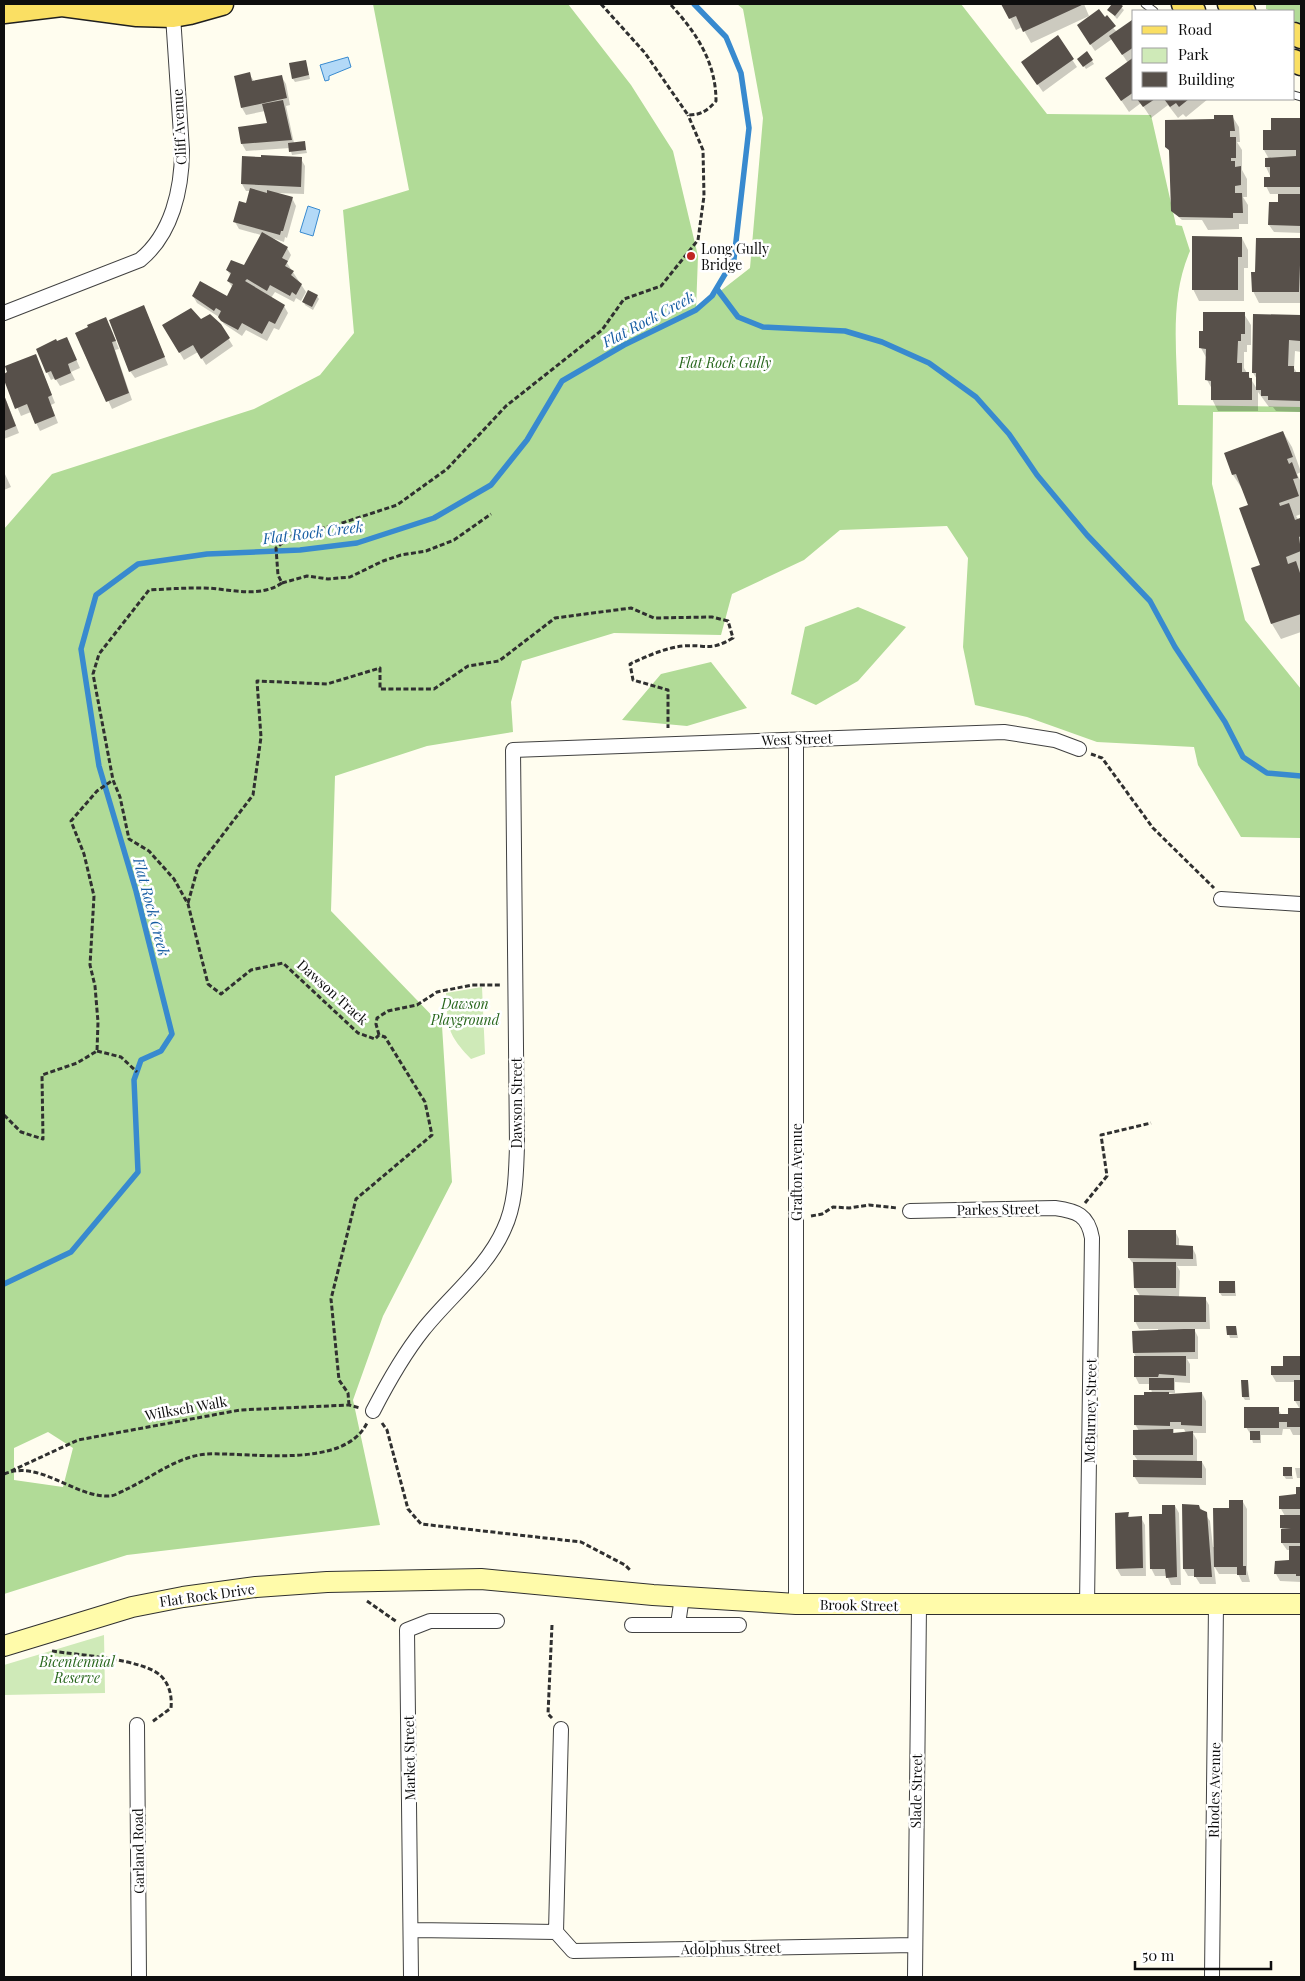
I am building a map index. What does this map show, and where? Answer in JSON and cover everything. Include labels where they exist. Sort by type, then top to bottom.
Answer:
[{"type":"main road","points":[[116,4],[145,9]]},
{"type":"main road","points":[[7,9],[62,5],[181,10],[190,13],[222,4]]},
{"type":"main road","points":[[1228,4],[1242,10]]},
{"type":"main road","name":"Brook Street","points":[[417,1580],[480,1579],[682,1597],[796,1604],[919,1606],[1301,1604]]},
{"type":"main road","name":"Flat Rock Drive","points":[[4,1646],[132,1607],[183,1597],[256,1587],[318,1582],[417,1580]]},
{"type":"street","name":"Cliff Avenue","points":[[4,313],[140,260],[150,251],[162,232],[172,212],[182,172],[181,10]]},
{"type":"street","name":"West Street","points":[[513,750],[1004,732],[1056,740],[1079,749]]},
{"type":"street","name":"Grafton Avenue","points":[[796,740],[796,1604]]},
{"type":"street","name":"Dawson Street","points":[[373,1411],[400,1362],[424,1329],[496,1248],[506,1227],[516,1176],[513,750]]},
{"type":"street","points":[[1221,899],[1301,904]]},
{"type":"street","name":"Parkes Street","points":[[910,1211],[1055,1208],[1081,1216]]},
{"type":"street","name":"McBurney Street","points":[[1081,1216],[1090,1227],[1092,1238],[1087,1605]]},
{"type":"street","points":[[678,1624],[682,1597]]},
{"type":"street","name":"Rhodes Avenue","points":[[1212,1977],[1216,1604]]},
{"type":"street","name":"Slade Street","points":[[915,1977],[919,1606]]},
{"type":"street","points":[[407,1630],[430,1621],[497,1621]]},
{"type":"street","points":[[632,1625],[739,1625]]},
{"type":"street","name":"Market Street","points":[[407,1630],[412,1977]]},
{"type":"street","name":"Garland Road","points":[[137,1724],[139,1977]]},
{"type":"street","points":[[412,1930],[556,1932],[562,1729]]},
{"type":"street","name":"Adolphus Street","points":[[556,1932],[573,1951],[914,1945]]},
{"type":"path","points":[[282,583],[278,575],[276,548],[290,536],[339,524],[397,505],[447,470],[506,406],[602,330],[624,299],[661,286],[698,240],[704,196],[703,150],[688,115],[645,53],[601,4]]},
{"type":"path","points":[[670,4],[693,29],[716,82],[716,101],[706,112],[688,115]]},
{"type":"path","name":"Dawson Track","points":[[349,1406],[348,1392],[339,1380],[331,1299],[356,1199],[432,1135],[425,1102],[385,1037],[379,1035],[375,1039],[358,1033],[283,963],[251,970],[220,994],[208,984],[188,904],[174,880],[159,861],[129,839],[120,797],[113,780],[92,674],[99,654],[149,590],[201,588],[235,593],[274,588],[282,583],[307,576],[328,579],[350,577],[383,561],[401,555],[426,551],[454,540],[491,514]]},
{"type":"path","points":[[188,904],[198,867],[253,795],[261,737],[257,681],[327,684],[380,668],[380,689],[434,689],[468,666],[499,660],[555,618],[631,608],[654,618],[712,617],[728,621],[733,638],[718,647],[683,646],[657,652],[630,664],[634,680],[668,690],[668,744]]},
{"type":"path","points":[[1079,749],[1102,758],[1153,828],[1211,885],[1221,899]]},
{"type":"path","points":[[97,1051],[98,1022],[95,986],[90,965],[94,896],[84,854],[71,821],[97,791],[113,780]]},
{"type":"path","points":[[379,1035],[376,1024],[381,1015],[392,1010],[417,1005],[437,992],[472,985],[515,984]]},
{"type":"path","points":[[4,1115],[21,1132],[43,1139],[42,1075],[78,1063],[97,1051],[121,1057],[137,1072]]},
{"type":"path","points":[[1081,1216],[1107,1176],[1101,1135],[1151,1123]]},
{"type":"path","points":[[796,1217],[822,1214],[833,1207],[891,1206],[910,1211]]},
{"type":"path","name":"Wilksch Walk","points":[[4,1474],[78,1440],[240,1410],[349,1406],[373,1411]]},
{"type":"path","points":[[10,1471],[34,1472],[92,1495],[112,1496],[188,1457],[206,1454],[298,1455],[336,1450],[362,1432],[373,1411],[387,1430],[408,1509],[421,1524],[581,1542],[625,1565],[630,1570]]},
{"type":"path","points":[[363,1597],[407,1630]]},
{"type":"path","points":[[552,1625],[548,1714],[562,1729]]},
{"type":"path","points":[[44,1650],[132,1663],[161,1676],[172,1695],[171,1708],[154,1721],[137,1724]]},
{"type":"green space","name":"Flat Rock Gully","points":[[373,4],[568,4],[631,85],[673,151],[698,256],[696,310],[750,268],[763,118],[743,9],[737,4],[961,4],[1047,114],[1151,115],[1176,225],[1182,226],[1190,251],[1183,269],[1177,307],[1178,405],[1301,407],[1301,412],[1213,412],[1212,484],[1245,620],[1301,689],[1301,838],[1241,837],[1198,765],[1194,747],[1097,742],[1027,717],[975,705],[963,647],[968,558],[947,526],[840,530],[804,560],[732,594],[721,635],[614,633],[522,661],[511,702],[513,732],[427,746],[335,776],[331,911],[442,1026],[452,1182],[383,1316],[353,1400],[380,1525],[127,1555],[4,1594],[4,529],[52,474],[254,409],[320,375],[354,333],[343,210],[409,190]],"holes":[[[48,1432],[73,1448],[63,1487],[14,1480],[14,1448]]]},
{"type":"green space","points":[[1266,4],[1301,4],[1301,24],[1295,21],[1295,10],[1266,9]]},
{"type":"green space","points":[[858,607],[906,627],[858,681],[816,705],[791,694],[805,627]]},
{"type":"green space","points":[[711,662],[747,708],[687,726],[622,720],[661,674]]},
{"type":"green space","name":"Dawson Playground","points":[[482,987],[485,1054],[471,1059],[457,1042],[450,1029],[446,993]]},
{"type":"green space","name":"Bicentennial Reserve","points":[[104,1635],[105,1693],[4,1695],[4,1665]]},
{"type":"water","points":[[348,57],[351,67],[329,76],[329,80],[325,81],[320,65]]},
{"type":"water","points":[[308,206],[320,210],[313,236],[300,232]]},
{"type":"building","points":[[1001,4],[1084,4],[1023,32],[1016,16],[1009,19]]},
{"type":"building","points":[[1112,4],[1123,6],[1115,16],[1107,10]]},
{"type":"building","points":[[1099,9],[1116,26],[1090,45],[1077,25]]},
{"type":"building","points":[[1132,20],[1132,48],[1122,55],[1109,36]]},
{"type":"building","points":[[1058,35],[1074,59],[1037,85],[1021,62]]},
{"type":"building","points":[[1087,51],[1093,60],[1083,67],[1077,59]]},
{"type":"building","points":[[1132,58],[1132,93],[1121,101],[1105,78]]},
{"type":"building","points":[[306,60],[309,75],[292,79],[289,63]]},
{"type":"building","points":[[250,72],[252,81],[282,75],[287,98],[241,108],[234,76]]},
{"type":"building","points":[[283,100],[292,140],[241,144],[238,127],[267,123],[262,104]]},
{"type":"building","points":[[1138,100],[1154,100],[1143,107]]},
{"type":"building","points":[[1165,100],[1188,100],[1179,107],[1176,103],[1170,107]]},
{"type":"building","points":[[1214,115],[1233,115],[1235,131],[1230,131],[1230,137],[1236,137],[1236,158],[1231,158],[1231,161],[1235,161],[1235,167],[1241,166],[1241,185],[1235,186],[1235,193],[1242,193],[1243,213],[1233,213],[1233,218],[1179,217],[1171,211],[1169,150],[1165,147],[1165,120],[1214,119]]},
{"type":"building","points":[[1271,118],[1301,118],[1301,187],[1264,187],[1264,177],[1270,177],[1270,167],[1265,167],[1265,158],[1296,156],[1296,150],[1263,150],[1263,130],[1271,130]]},
{"type":"building","points":[[305,141],[306,150],[289,152],[288,143]]},
{"type":"building","points":[[261,155],[302,157],[301,187],[241,184],[242,156],[261,157]]},
{"type":"building","points":[[250,188],[267,193],[267,190],[293,197],[283,231],[281,231],[280,235],[233,222],[239,201],[246,203]]},
{"type":"building","points":[[1278,194],[1301,194],[1301,226],[1268,225],[1269,202],[1278,202]]},
{"type":"building","points":[[262,232],[288,247],[282,258],[288,261],[285,266],[294,271],[291,275],[302,284],[296,295],[292,292],[290,296],[270,285],[267,291],[247,279],[245,281],[285,305],[275,324],[269,321],[262,334],[242,323],[238,330],[221,321],[218,317],[221,311],[216,308],[214,311],[192,296],[200,281],[227,296],[233,284],[227,281],[231,273],[226,270],[231,260],[244,265]]},
{"type":"building","points":[[1192,236],[1242,237],[1242,257],[1238,257],[1238,290],[1192,290]]},
{"type":"building","points":[[1256,238],[1301,238],[1299,292],[1252,292],[1251,272],[1255,272]]},
{"type":"building","points":[[308,290],[318,295],[312,307],[302,302]]},
{"type":"building","points":[[144,305],[165,357],[129,372],[109,320]]},
{"type":"building","points":[[191,308],[201,319],[210,314],[221,324],[230,338],[201,359],[193,345],[179,353],[162,325]]},
{"type":"building","points":[[1203,312],[1245,312],[1245,334],[1241,334],[1241,341],[1238,341],[1237,363],[1242,363],[1242,372],[1249,372],[1249,378],[1252,378],[1252,400],[1211,400],[1211,381],[1205,380],[1206,349],[1199,348],[1199,331],[1203,331]]},
{"type":"building","points":[[1253,314],[1301,315],[1300,341],[1289,340],[1288,366],[1294,366],[1294,372],[1301,372],[1301,401],[1268,400],[1268,396],[1261,396],[1261,390],[1256,390],[1256,373],[1252,373]]},
{"type":"building","points":[[106,317],[116,341],[112,342],[129,393],[106,402],[75,333],[88,327],[87,325]]},
{"type":"building","points":[[67,337],[77,360],[68,364],[71,373],[55,380],[51,371],[46,373],[36,349],[56,339],[57,341]]},
{"type":"building","points":[[36,354],[52,395],[48,397],[55,416],[35,424],[27,404],[15,409],[4,380],[4,374],[7,372],[5,366]]},
{"type":"building","points":[[4,395],[16,426],[4,431]]},
{"type":"building","points":[[1283,431],[1293,457],[1287,459],[1289,464],[1292,462],[1298,478],[1293,479],[1299,496],[1279,503],[1280,506],[1289,503],[1295,520],[1300,518],[1301,522],[1301,536],[1299,537],[1301,551],[1286,557],[1288,564],[1296,561],[1301,576],[1301,614],[1271,624],[1251,568],[1260,565],[1239,508],[1248,505],[1236,474],[1232,475],[1224,453]]},
{"type":"building","points":[[1128,1230],[1176,1230],[1176,1245],[1193,1246],[1193,1259],[1128,1258]]},
{"type":"building","points":[[1133,1262],[1176,1262],[1176,1288],[1134,1288]]},
{"type":"building","points":[[1219,1281],[1235,1281],[1235,1293],[1219,1293]]},
{"type":"building","points":[[1134,1295],[1206,1297],[1206,1322],[1134,1322]]},
{"type":"building","points":[[1226,1326],[1236,1326],[1237,1335],[1227,1335]]},
{"type":"building","points":[[1195,1329],[1195,1352],[1133,1353],[1132,1331]]},
{"type":"building","points":[[1134,1356],[1186,1356],[1186,1376],[1159,1374],[1158,1377],[1134,1377]]},
{"type":"building","points":[[1283,1356],[1301,1356],[1301,1375],[1271,1375],[1271,1366],[1283,1366]]},
{"type":"building","points":[[1149,1378],[1174,1378],[1174,1390],[1149,1390]]},
{"type":"building","points":[[1241,1380],[1248,1380],[1249,1397],[1242,1397]]},
{"type":"building","points":[[1294,1380],[1301,1380],[1301,1401],[1294,1401]]},
{"type":"building","points":[[1144,1392],[1169,1392],[1169,1394],[1202,1392],[1202,1426],[1181,1425],[1181,1422],[1170,1422],[1170,1426],[1134,1425],[1134,1395],[1144,1395]]},
{"type":"building","points":[[1244,1407],[1279,1407],[1279,1414],[1288,1414],[1288,1408],[1301,1408],[1301,1427],[1287,1427],[1287,1422],[1279,1422],[1279,1428],[1244,1428]]},
{"type":"building","points":[[1173,1429],[1173,1433],[1193,1431],[1193,1455],[1133,1455],[1133,1430]]},
{"type":"building","points":[[1250,1431],[1260,1431],[1260,1440],[1250,1440]]},
{"type":"building","points":[[1133,1460],[1202,1461],[1202,1478],[1133,1477]]},
{"type":"building","points":[[1283,1467],[1292,1467],[1292,1476],[1283,1476]]},
{"type":"building","points":[[1296,1487],[1301,1487],[1301,1509],[1279,1509],[1279,1496],[1296,1494]]},
{"type":"building","points":[[1229,1500],[1243,1500],[1243,1566],[1246,1566],[1246,1575],[1237,1575],[1237,1567],[1214,1567],[1213,1508],[1229,1508]]},
{"type":"building","points":[[1182,1504],[1199,1505],[1200,1509],[1207,1512],[1212,1577],[1194,1577],[1194,1569],[1183,1569]]},
{"type":"building","points":[[1162,1505],[1175,1505],[1177,1577],[1166,1578],[1165,1569],[1150,1569],[1149,1514],[1162,1514]]},
{"type":"building","points":[[1129,1512],[1128,1517],[1142,1516],[1143,1568],[1116,1569],[1115,1513]]},
{"type":"building","points":[[1280,1515],[1301,1515],[1301,1543],[1281,1543],[1281,1529],[1291,1529],[1280,1528]]},
{"type":"building","points":[[1289,1546],[1301,1546],[1301,1576],[1296,1576],[1296,1574],[1274,1574],[1275,1561],[1289,1560]]},
{"type":"waterway","name":"Flat Rock Creek","points":[[4,1284],[71,1252],[138,1172],[134,1080],[141,1060],[161,1051],[172,1034],[136,891],[99,766],[81,649],[96,595],[138,564],[207,554],[300,550],[357,543],[434,518],[491,485],[527,440],[562,381],[624,345],[696,310],[712,296],[734,259],[749,128],[741,73],[726,37],[694,4]]},
{"type":"waterway","points":[[717,289],[738,317],[763,327],[845,331],[882,342],[929,363],[976,397],[1009,434],[1037,475],[1087,535],[1150,601],[1175,647],[1225,722],[1243,757],[1267,773],[1301,776]]},
{"type":"place","name":"Long Gully Bridge","points":[[691,256]]}]
